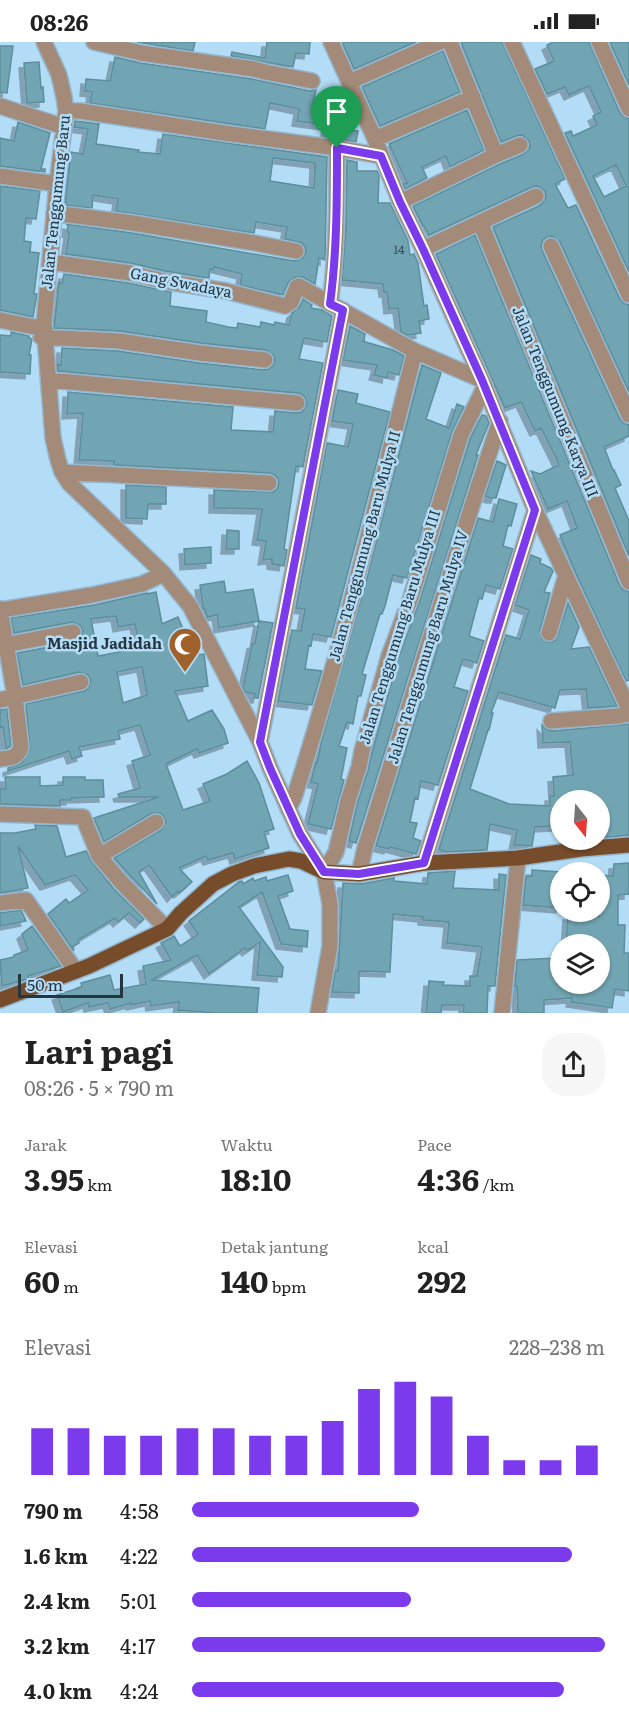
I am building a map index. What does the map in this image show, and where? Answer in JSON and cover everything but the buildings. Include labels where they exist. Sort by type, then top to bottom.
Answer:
[{"type":"main road","points":[[0,1000],[76,971],[167,929],[180,913],[213,884],[254,866],[289,860],[301,861],[324,872],[359,874],[424,863],[518,858],[629,845]]},
{"type":"street","points":[[94,42],[141,53],[254,69],[312,81]]},
{"type":"street","points":[[331,42],[375,139],[400,202],[484,383],[535,510],[629,711],[618,716],[551,721]]},
{"type":"street","points":[[349,82],[440,42]]},
{"type":"street","points":[[450,42],[496,155]]},
{"type":"street","points":[[512,42],[629,295]]},
{"type":"street","points":[[599,42],[627,100]]},
{"type":"street","name":"Jalan Tenggumung Baru","points":[[43,44],[62,87],[66,111],[52,183],[54,213],[41,330],[41,381],[47,445],[56,472],[75,499],[175,597],[187,615],[255,747],[270,768]]},
{"type":"street","points":[[375,139],[473,97]]},
{"type":"street","points":[[0,106],[64,127]]},
{"type":"street","points":[[66,111],[80,111],[381,156]]},
{"type":"street","points":[[400,202],[520,145]]},
{"type":"street","points":[[260,742],[336,307],[334,270],[338,212],[337,148]]},
{"type":"street","points":[[0,176],[52,183]]},
{"type":"street","points":[[423,249],[536,196]]},
{"type":"street","points":[[54,213],[215,236],[296,251]]},
{"type":"street","name":"Jalan Tenggumung Karya III","points":[[480,222],[629,582]]},
{"type":"street","points":[[551,246],[629,415]]},
{"type":"street","name":"Gang Swadaya","points":[[50,262],[130,273],[226,291],[285,306],[291,302],[298,286],[336,307]]},
{"type":"street","points":[[336,307],[415,351],[484,383]]},
{"type":"street","points":[[0,320],[41,330],[265,360]]},
{"type":"street","name":"Jalan Tenggumung Baru","points":[[41,330],[49,380],[53,438],[62,472],[76,491],[163,573],[190,606],[260,742],[300,834],[324,872]]},
{"type":"street","name":"Jalan Tenggumung Baru Mulya II","points":[[288,809],[294,798],[318,722],[354,595],[415,351]]},
{"type":"street","points":[[49,380],[297,403]]},
{"type":"street","name":"Jalan Tenggumung Baru Mulya III","points":[[324,872],[336,852],[380,687],[410,600],[457,445],[484,383]]},
{"type":"street","name":"Jalan Tenggumung Baru Mulya IV","points":[[359,874],[365,848],[468,516],[500,421]]},
{"type":"street","points":[[62,472],[269,483]]},
{"type":"street","points":[[424,863],[535,510]]},
{"type":"street","points":[[549,633],[566,575]]},
{"type":"street","points":[[0,759],[15,757],[19,754],[21,747],[7,698],[0,610],[92,595],[142,584],[157,577]]},
{"type":"street","points":[[3,645],[73,632]]},
{"type":"street","points":[[7,698],[81,682]]},
{"type":"street","points":[[0,814],[81,816],[99,856],[167,929]]},
{"type":"street","points":[[99,856],[156,822]]},
{"type":"street","points":[[502,1013],[518,858]]},
{"type":"street","points":[[318,1013],[330,946],[330,904],[324,872]]},
{"type":"street","points":[[0,903],[26,900],[76,971]]},
{"type":"place","name":"Masjid Jadidah","points":[[185,673]]},
{"type":"route","points":[[337,148],[381,156],[500,421],[535,510],[424,863],[359,874],[324,872],[300,834],[260,742],[343,310],[330,304],[338,212],[337,148]]}]
